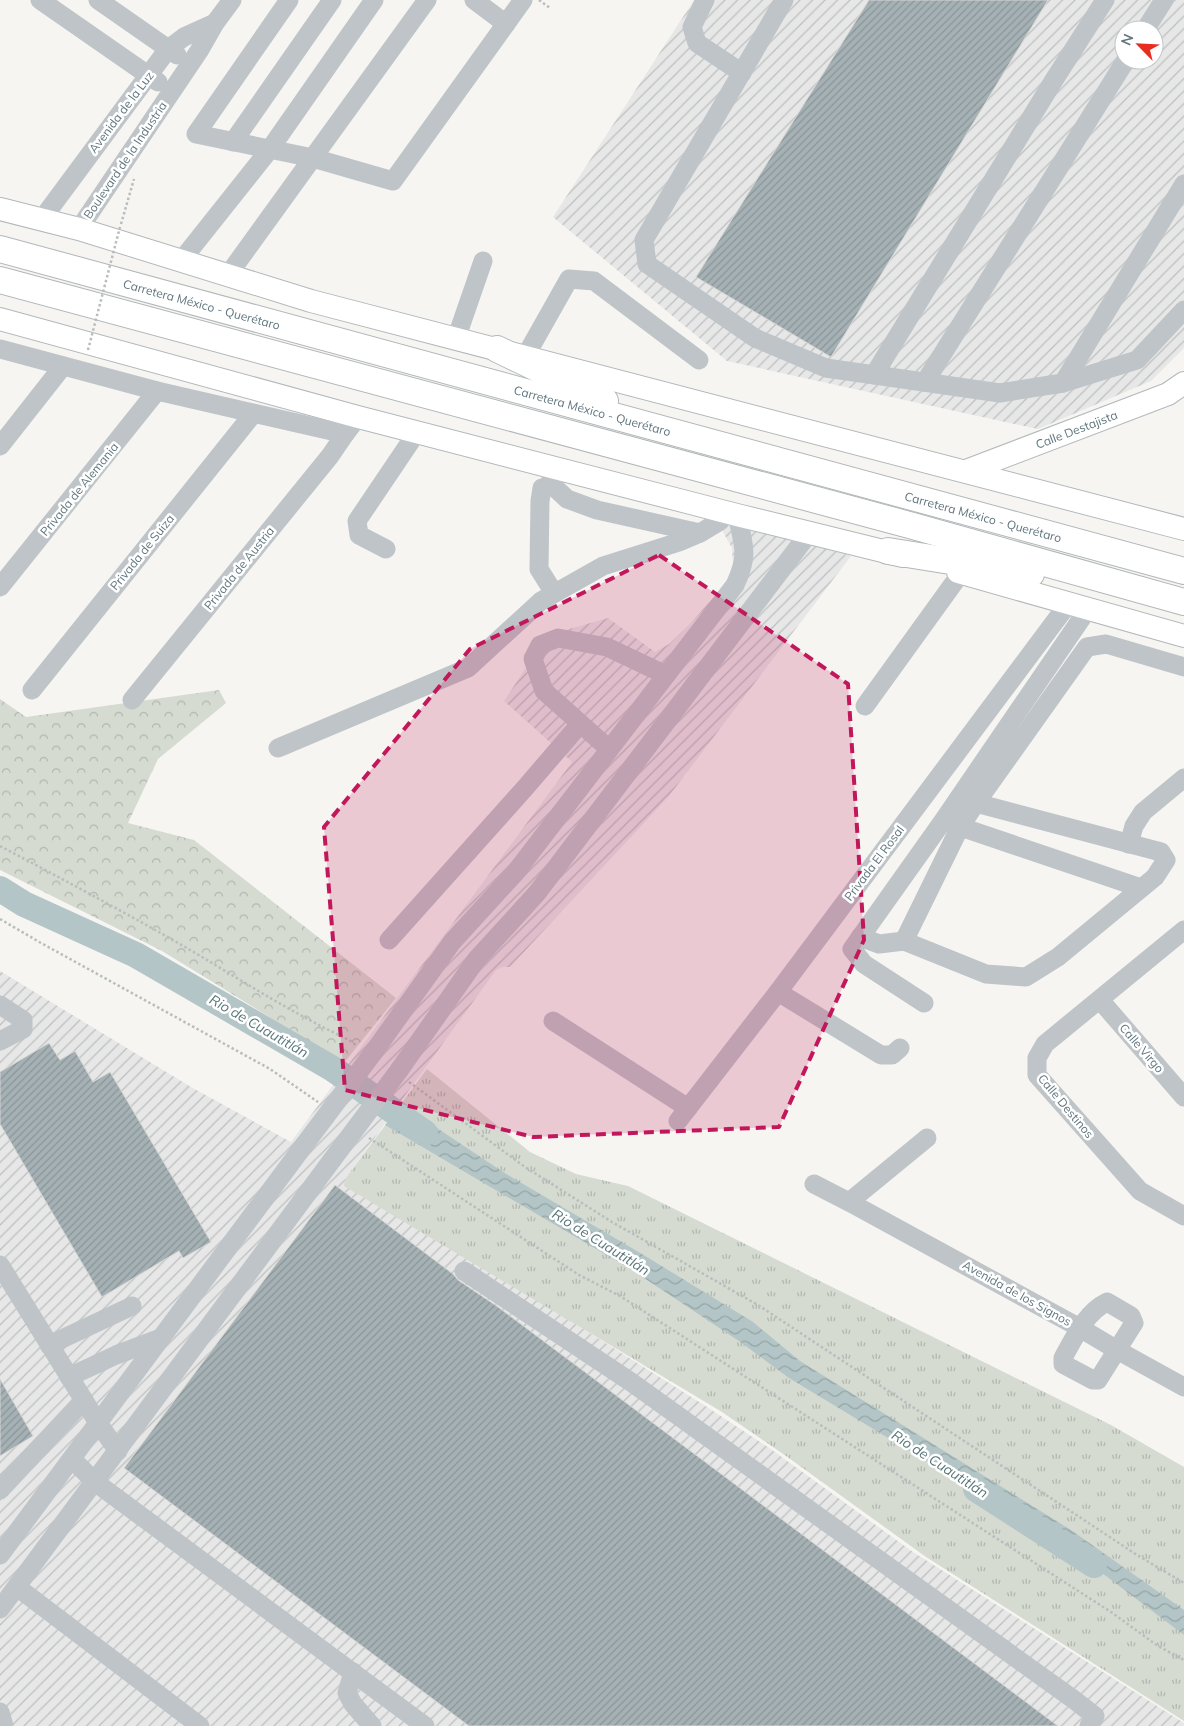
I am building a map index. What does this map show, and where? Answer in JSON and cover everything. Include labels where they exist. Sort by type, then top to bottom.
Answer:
[{"type":"highway","name":"Carretera México - Querétaro","points":[[0,249],[1184,571]]},
{"type":"highway","points":[[0,280],[903,524],[1184,602]]},
{"type":"highway","points":[[497,349],[600,398],[652,426]]},
{"type":"highway","points":[[888,551],[1156,594]]},
{"type":"main road","points":[[0,209],[80,229],[311,302],[1184,529]]},
{"type":"main road","points":[[0,319],[352,426],[417,432],[551,476],[732,514],[888,551],[1184,636]]},
{"type":"main road","name":"Calle Destajista","points":[[966,471],[1168,394],[1184,383]]},
{"type":"street","name":"Boulevard de la Industria","points":[[40,0],[148,76],[181,77]]},
{"type":"street","points":[[98,0],[168,49],[181,77]]},
{"type":"street","name":"Avenida de la Luz","points":[[181,77],[232,0]]},
{"type":"street","points":[[289,0],[196,134],[314,158],[393,181],[523,0]]},
{"type":"street","points":[[234,142],[332,0]]},
{"type":"street","points":[[181,261],[270,149],[374,0]]},
{"type":"street","points":[[228,275],[427,0]]},
{"type":"street","points":[[474,0],[506,24]]},
{"type":"street","points":[[705,0],[692,27],[697,43],[742,73]]},
{"type":"street","points":[[784,0],[644,240],[647,264],[755,338],[826,368],[1000,393],[1063,383],[1137,360],[1184,310]]},
{"type":"street","points":[[874,375],[1105,0]]},
{"type":"street","points":[[1151,20],[1164,0]]},
{"type":"street","name":"Avenida de la Luz","points":[[42,219],[168,49],[184,37],[215,23]]},
{"type":"street","points":[[924,382],[1120,70]]},
{"type":"street","name":"Boulevard de la Industria","points":[[80,229],[181,77]]},
{"type":"street","points":[[1063,383],[1184,184]]},
{"type":"street","points":[[456,339],[483,261]]},
{"type":"street","points":[[525,357],[568,279],[594,280],[699,360]]},
{"type":"street","points":[[0,349],[157,391],[253,414],[352,426]]},
{"type":"street","points":[[0,446],[63,366]]},
{"type":"street","name":"Privada de Alemania","points":[[0,587],[157,391]]},
{"type":"street","name":"Privada de Suiza","points":[[32,690],[253,414]]},
{"type":"street","name":"Privada de Austria","points":[[132,700],[330,456],[352,426]]},
{"type":"street","points":[[386,549],[359,535],[357,521],[417,432]]},
{"type":"street","points":[[554,593],[539,569],[540,501],[542,488],[551,476],[567,499],[597,510],[700,533]]},
{"type":"street","points":[[0,1555],[305,1144],[368,1052],[452,942],[515,873],[735,585],[742,570],[745,551],[732,514],[700,533],[679,542],[603,566],[554,593],[541,601],[468,668],[278,748]]},
{"type":"street","points":[[0,1609],[332,1160],[401,1073],[476,960],[537,893],[809,533]]},
{"type":"street","points":[[742,570],[768,587]]},
{"type":"street","points":[[865,706],[961,573]]},
{"type":"street","points":[[904,941],[951,824],[1078,606]]},
{"type":"street","name":"Privada El Rosal","points":[[554,1021],[683,1115],[1078,606]]},
{"type":"street","points":[[609,749],[544,691],[533,659],[540,645],[558,638],[607,647],[666,675]]},
{"type":"street","points":[[924,1003],[864,964],[852,949],[860,936],[951,824],[976,803],[1087,647],[1106,644],[1184,667]]},
{"type":"street","points":[[678,658],[702,675]]},
{"type":"street","points":[[648,699],[670,716]]},
{"type":"street","points":[[389,940],[526,788],[580,724]]},
{"type":"street","points":[[1129,844],[1134,826],[1144,812],[1184,778]]},
{"type":"street","points":[[860,936],[879,944],[904,941],[986,974],[1026,977],[1058,957],[1155,877],[1166,860],[1161,852],[976,803]]},
{"type":"street","points":[[951,824],[1141,888]]},
{"type":"street","points":[[542,838],[565,856]]},
{"type":"street","name":"Calle Destinos","points":[[1181,940],[1100,1000],[1045,1044],[1037,1058],[1037,1075],[1140,1191],[1184,1216]]},
{"type":"street","points":[[778,992],[881,1055],[892,1055],[900,1048]]},
{"type":"street","name":"Calle Virgo","points":[[1100,1000],[1184,1097]]},
{"type":"street","points":[[0,1005],[23,1020],[23,1029],[0,1041]]},
{"type":"street","points":[[849,1202],[927,1138]]},
{"type":"street","name":"Avenida de los Signos","points":[[814,1184],[1080,1328],[1184,1387]]},
{"type":"street","points":[[0,1265],[98,1423],[118,1451]]},
{"type":"street","points":[[464,1271],[631,1382],[1073,1698],[1097,1723]]},
{"type":"street","points":[[1107,1302],[1131,1316],[1134,1323],[1098,1380],[1093,1380],[1063,1364],[1063,1358],[1080,1328],[1101,1305],[1107,1302]]},
{"type":"street","points":[[49,1345],[132,1306]]},
{"type":"street","points":[[69,1377],[116,1355],[161,1338]]},
{"type":"street","points":[[0,1490],[84,1400]]},
{"type":"street","points":[[72,1459],[95,1482],[425,1726]]},
{"type":"street","points":[[18,1587],[200,1726]]},
{"type":"street","points":[[352,1672],[347,1693],[353,1704],[372,1726]]},
{"type":"street","points":[[0,1712],[4,1726]]},
{"type":"path","points":[[539,0],[550,8]]},
{"type":"path","points":[[88,350],[134,179]]},
{"type":"path","points":[[0,846],[106,902],[197,954],[287,1009],[349,1040],[368,1052]]},
{"type":"path","points":[[0,918],[50,948],[270,1069],[318,1102]]},
{"type":"path","points":[[401,1073],[525,1167],[612,1222],[758,1305],[1137,1555],[1184,1583]]},
{"type":"path","points":[[367,1136],[579,1275],[620,1296],[1111,1612],[1158,1646],[1184,1660]]},
{"type":"highlighted area","points":[[659,555],[848,684],[864,940],[779,1127],[533,1137],[345,1090],[324,827],[470,649]]},
{"type":"shaded area","points":[[694,0],[1184,0],[1184,348],[1151,381],[1038,429],[727,361],[553,217]]},
{"type":"shaded area","points":[[714,516],[851,556],[669,796],[510,967],[496,970],[345,1179],[704,1405],[768,1447],[913,1552],[1184,1723],[1184,1726],[0,1726],[0,971],[191,1087],[291,1142],[572,762],[504,701],[529,663],[523,656],[541,637],[608,618],[655,652],[669,644],[690,624],[730,576],[733,565],[732,548]]},
{"type":"green space","points":[[219,690],[226,703],[158,759],[128,823],[194,840],[396,998],[344,1063],[162,951],[0,870],[0,699],[26,717]]},
{"type":"green space","points":[[427,1069],[530,1152],[576,1174],[628,1186],[1111,1425],[1184,1467],[1184,1721],[926,1557],[722,1412],[344,1186],[345,1179]]},
{"type":"water","points":[[401,1104],[503,1172],[753,1322],[800,1361],[1071,1530],[1184,1610],[1184,1635],[1065,1545],[789,1378],[739,1341],[632,1270],[385,1125]]},
{"type":"building","points":[[869,0],[1048,0],[831,357],[696,277]]},
{"type":"building","points":[[49,1043],[60,1060],[75,1051],[93,1082],[110,1072],[211,1242],[183,1258],[179,1251],[102,1297],[0,1124],[0,1072]]},
{"type":"building","points":[[335,1185],[453,1274],[458,1280],[498,1307],[1058,1726],[469,1726],[124,1468]]},
{"type":"building","points":[[0,1379],[33,1436],[0,1456]]},
{"type":"waterway","name":"Rio de Cuautitlán","points":[[0,889],[24,904],[136,955],[333,1069],[425,1133]]},
{"type":"waterway","name":"Rio de Cuautitlán","points":[[976,1489],[1094,1565]]}]
